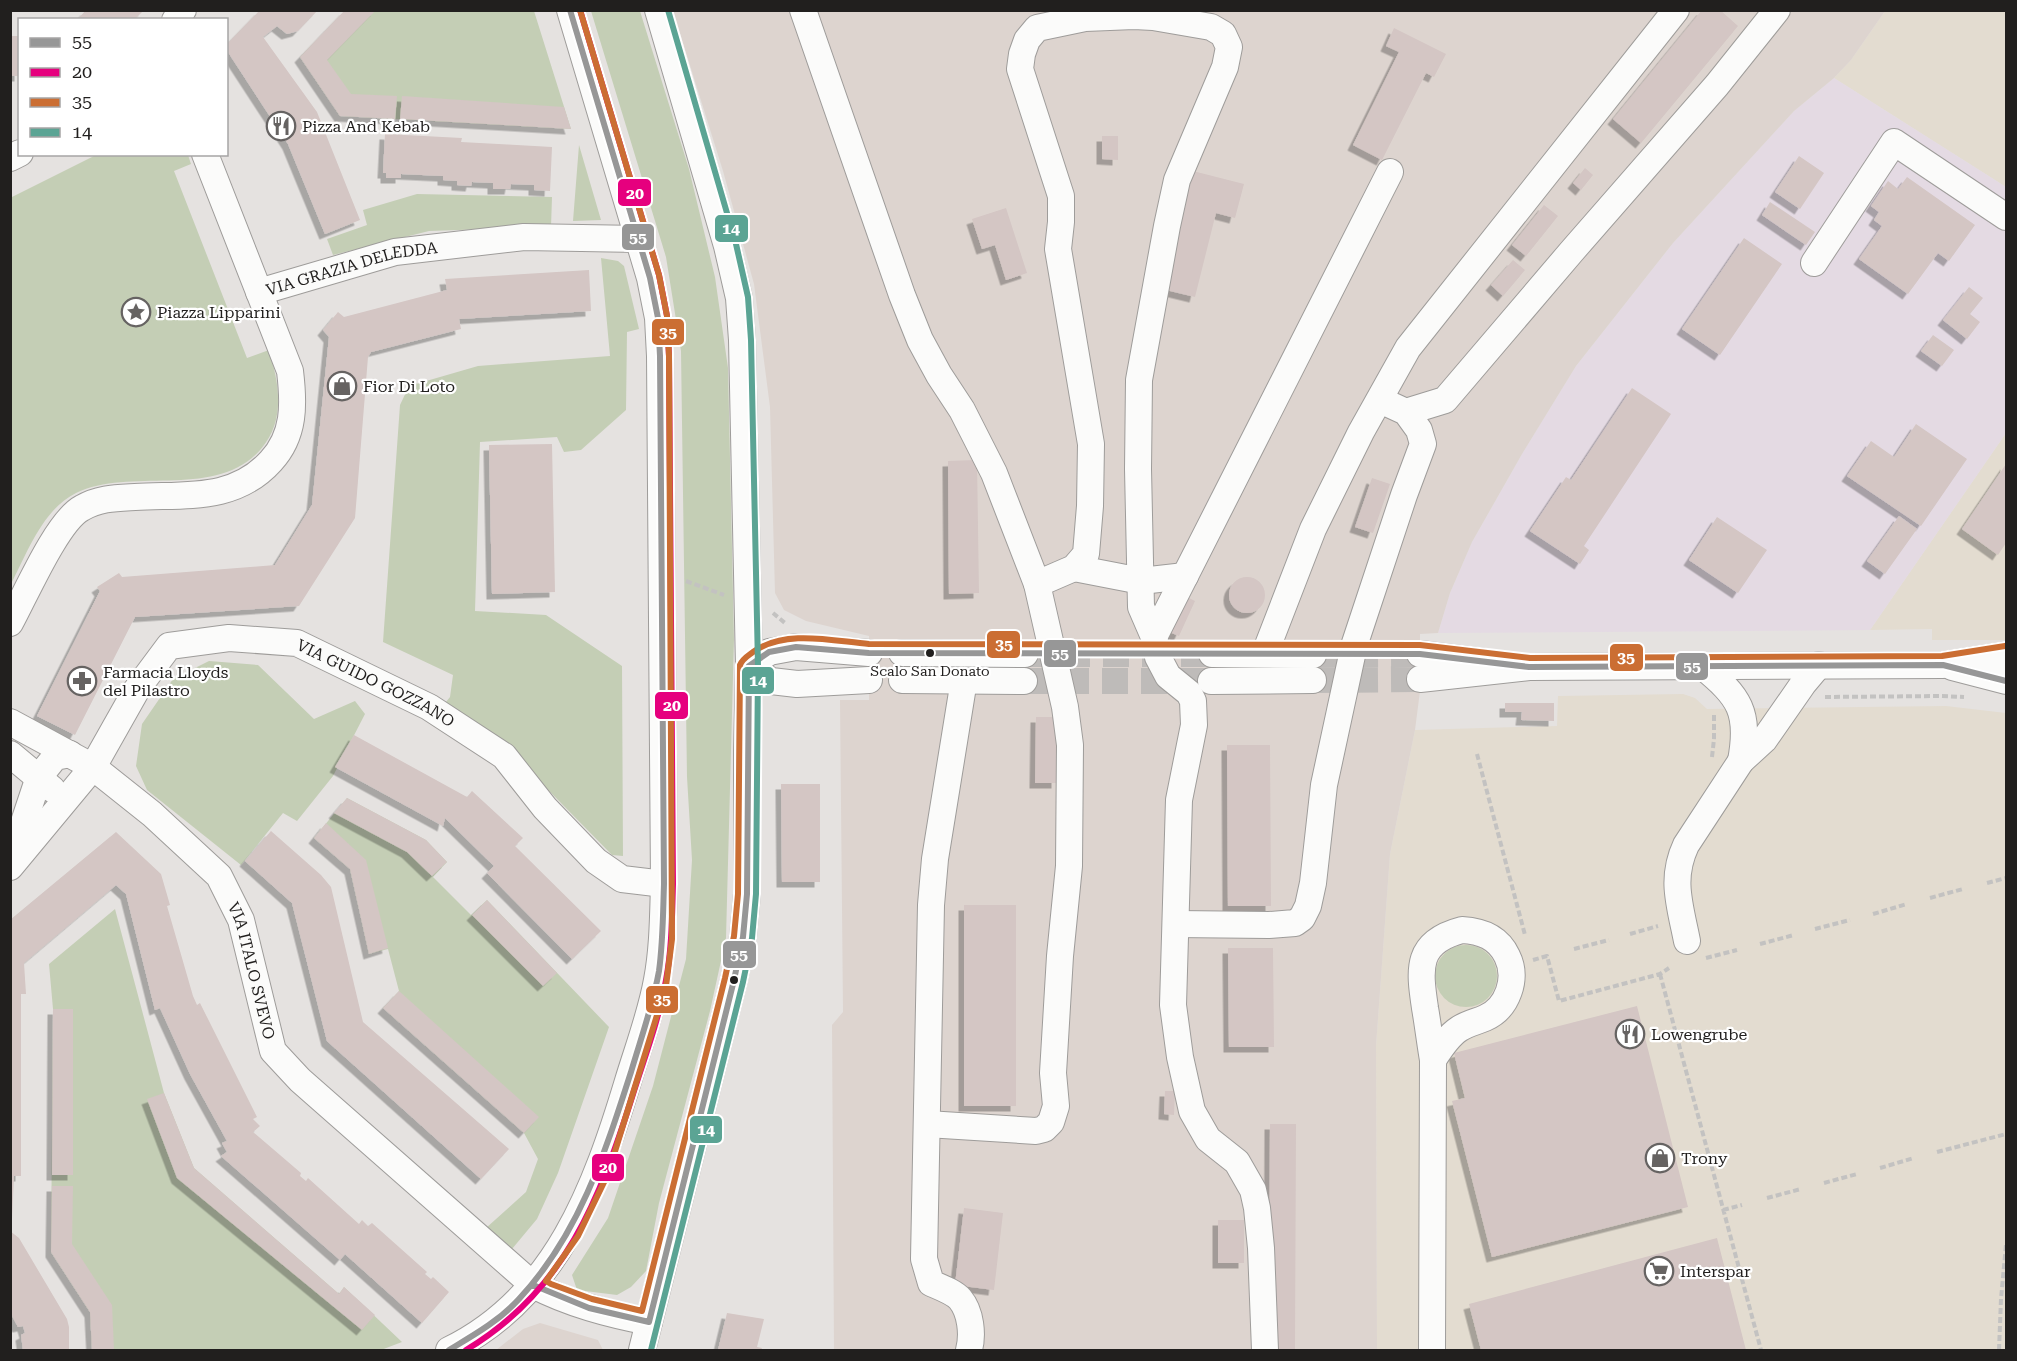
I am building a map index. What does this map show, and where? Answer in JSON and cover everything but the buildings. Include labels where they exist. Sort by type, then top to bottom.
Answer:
[{"type":"street","points":[[450,1350],[462,1344],[516,1304],[551,1261],[574,1222],[599,1171],[614,1127],[657,983],[663,939],[658,318],[639,238],[570,10]]},
{"type":"street","points":[[646,1335],[734,980],[743,937],[747,894],[749,666],[742,340],[739,298],[727,246],[658,10]]},
{"type":"street","points":[[802,10],[920,340],[962,410],[994,473],[1037,584],[1065,706],[1070,745],[1069,866],[1060,956],[1053,1073],[1056,1106],[1051,1122],[1044,1129],[1036,1131],[927,1124]]},
{"type":"street","points":[[1265,653],[1313,529],[1361,432],[1408,348],[1676,10]]},
{"type":"street","points":[[1406,412],[1445,400],[1717,86],[1777,10]]},
{"type":"street","points":[[1037,584],[1074,568],[1086,554],[1090,506],[1091,444],[1058,249],[1061,196],[1020,69],[1022,54],[1027,40],[1038,28],[1085,18],[1153,17],[1211,27],[1223,34],[1229,47],[1225,67],[1178,180],[1167,226],[1139,380],[1141,607],[1154,637],[1158,657],[1168,676],[1189,693],[1193,701],[1194,725],[1179,800],[1173,1005],[1180,1056],[1192,1111],[1208,1139],[1237,1162],[1253,1190],[1261,1248],[1265,1350]]},
{"type":"street","points":[[1814,263],[1894,142],[2007,217]]},
{"type":"street","points":[[205,156],[259,292]]},
{"type":"street","points":[[1154,637],[1390,172]]},
{"type":"street","name":"VIA GRAZIA DELEDDA","points":[[10,623],[59,530],[80,509],[105,498],[213,493],[236,488],[262,470],[277,455],[290,428],[294,398],[290,371],[259,292],[395,252],[524,237],[639,238]]},
{"type":"street","points":[[1176,924],[1295,923],[1302,918],[1308,906],[1313,883],[1324,785],[1354,646],[1423,444],[1419,430],[1406,412],[1380,400]]},
{"type":"street","points":[[1074,568],[1141,581],[1185,576]]},
{"type":"street","name":"VIA GUIDO GOZZANO","points":[[93,767],[137,689],[169,646],[229,638],[297,643],[429,707],[504,756],[545,808],[596,861],[622,879],[664,884]]},
{"type":"street","points":[[749,666],[769,652],[796,647],[869,653]]},
{"type":"street","points":[[902,653],[1025,654]]},
{"type":"street","points":[[1211,681],[1313,667],[1265,653],[1212,654]]},
{"type":"street","points":[[1420,667],[1943,665],[2007,655]]},
{"type":"street","points":[[1695,950],[1677,885],[1679,860],[1686,845],[1741,761],[1764,740],[1819,665]]},
{"type":"street","points":[[1943,665],[2007,681]]},
{"type":"street","points":[[749,666],[771,681],[797,684],[869,680]]},
{"type":"street","points":[[1702,666],[1724,684],[1740,706],[1745,738],[1741,761]]},
{"type":"street","points":[[902,680],[1024,681]]},
{"type":"street","points":[[964,681],[935,859],[932,894],[924,1259],[931,1283],[960,1299],[969,1315],[971,1342],[969,1350]]},
{"type":"street","name":"VIA ITALO SVEVO","points":[[10,722],[93,767],[152,814],[219,876],[242,920],[273,1051],[300,1080],[533,1285],[646,1335]]},
{"type":"street","points":[[10,754],[66,801]]},
{"type":"street","points":[[10,852],[21,831],[39,777],[56,757],[70,754]]},
{"type":"street","points":[[10,867],[93,767]]},
{"type":"street","points":[[1432,1060],[1458,1029],[1486,1018],[1499,1008],[1508,995],[1512,980],[1511,964],[1504,949],[1492,938],[1478,931],[1462,930],[1446,934],[1433,944],[1424,957],[1420,973],[1432,1060],[1432,1350]]},
{"type":"path","points":[[1818,697],[1942,696],[1965,698]]},
{"type":"path","points":[[1477,754],[1526,937]]},
{"type":"path","points":[[1987,883],[2007,878]]},
{"type":"path","points":[[1930,898],[1963,890]]},
{"type":"path","points":[[1873,914],[1907,904]]},
{"type":"path","points":[[1815,929],[1850,920]]},
{"type":"path","points":[[1630,934],[1658,926]]},
{"type":"path","points":[[1760,944],[1794,935]]},
{"type":"path","points":[[1574,949],[1609,940]]},
{"type":"path","points":[[1695,950],[1737,950]]},
{"type":"path","points":[[1532,960],[1547,956],[1558,1001],[1660,974],[1669,968]]},
{"type":"path","points":[[1660,974],[1761,1350]]},
{"type":"path","points":[[1937,1152],[2007,1134]]},
{"type":"path","points":[[1880,1168],[1914,1158]]},
{"type":"path","points":[[1824,1183],[1857,1174]]},
{"type":"path","points":[[1767,1198],[1801,1189]]},
{"type":"path","points":[[1723,1210],[1742,1205]]},
{"type":"path","points":[[1999,1350],[2001,1299],[2007,1245]]},
{"type":"shaded area","points":[[673,11],[1885,11],[1851,60],[1834,78],[1794,111],[1673,243],[1576,366],[1472,542],[1450,593],[1438,633],[1420,634],[1420,691],[1415,730],[1390,854],[1376,1046],[1377,1350],[834,1350],[832,1025],[843,1012],[840,700],[869,700],[869,636],[806,621],[784,610],[775,593],[770,407],[754,284],[723,171]]},
{"type":"shaded area","points":[[1885,11],[2006,11],[2006,187],[1834,78],[1851,60]]},
{"type":"shaded area","points":[[1834,78],[2006,187],[2006,433],[1870,630],[1438,633],[1450,593],[1472,542],[1576,366],[1673,243],[1794,111]]},
{"type":"shaded area","points":[[2006,433],[2006,640],[1932,640],[1932,629],[1870,630]]},
{"type":"shaded area","points":[[1683,694],[1695,698],[1707,709],[1946,706],[2006,713],[2006,1350],[1377,1350],[1376,1046],[1390,854],[1415,730],[1557,726],[1558,696]]},
{"type":"shaded area","points":[[540,1323],[598,1340],[603,1350],[496,1350],[523,1329]]},
{"type":"green space","points":[[345,11],[534,11],[571,129],[340,116],[300,57]]},
{"type":"green space","points":[[591,11],[640,11],[689,169],[715,277],[728,368],[734,639],[726,938],[710,1011],[659,1203],[646,1271],[631,1287],[617,1295],[577,1290],[572,1275],[608,1218],[653,1086],[686,959],[692,860],[687,777],[681,351],[666,257]]},
{"type":"green space","points":[[579,145],[601,220],[573,221]]},
{"type":"green space","name":"Piazza Lipparini","points":[[94,156],[188,156],[191,164],[174,171],[247,358],[269,350],[278,401],[277,414],[269,438],[261,449],[242,465],[221,474],[197,479],[98,485],[64,500],[37,533],[11,584],[10,198]]},
{"type":"green space","points":[[417,194],[552,197],[551,227],[429,231],[333,255],[327,239],[367,225],[363,210]]},
{"type":"green space","points":[[601,258],[618,261],[624,266],[639,329],[627,332],[626,410],[581,450],[564,452],[557,437],[480,442],[475,611],[546,615],[622,666],[623,856],[612,855],[509,750],[441,708],[450,697],[453,675],[383,642],[400,405],[409,386],[478,366],[610,356]]},
{"type":"green space","points":[[209,661],[258,665],[314,719],[355,701],[365,714],[333,776],[297,821],[283,813],[241,865],[147,790],[136,766],[142,724],[173,679]]},
{"type":"green space","points":[[347,798],[426,840],[447,862],[433,877],[471,915],[487,900],[609,1027],[558,1173],[537,1219],[512,1249],[486,1228],[526,1192],[538,1159],[524,1133],[383,1008],[399,991],[388,949],[369,954],[350,869],[314,838]]},
{"type":"green space","points":[[115,909],[164,1093],[194,1168],[339,1294],[344,1287],[402,1342],[381,1350],[92,1350],[90,1312],[51,1252],[53,1009],[49,964]]},
{"type":"green space","points":[[1466,945],[1478,947],[1488,954],[1495,964],[1497,976],[1495,988],[1488,998],[1478,1005],[1466,1007],[1454,1005],[1444,998],[1437,988],[1435,976],[1437,964],[1444,954],[1454,947]]},
{"type":"tunnel","points":[[1025,654],[1212,654]]},
{"type":"tunnel","points":[[1313,655],[1420,654]]},
{"type":"tunnel","points":[[1313,680],[1420,679]]},
{"type":"tunnel","points":[[1024,681],[1211,681]]},
{"type":"transit line","name":"55","points":[[449,1350],[495,1321],[519,1299],[540,1274],[574,1220],[600,1163],[631,1072],[654,996],[661,949],[664,884],[658,318],[650,278],[570,10]]},
{"type":"transit line","name":"20","points":[[466,1350],[500,1326],[529,1300],[554,1271],[592,1206],[620,1133],[651,1037],[663,995],[671,944],[673,884],[667,316],[659,275],[580,10]]},
{"type":"transit line","name":"35","points":[[580,10],[659,275],[667,316],[672,939],[666,986],[608,1174],[578,1236],[546,1281],[551,1284],[592,1299],[642,1311],[734,936],[738,894],[740,665],[747,656],[766,645],[810,638],[869,644],[1420,645],[1530,658],[1942,656],[2005,646]]},
{"type":"transit line","name":"14","points":[[651,1350],[743,982],[752,938],[756,894],[758,666],[751,340],[748,297],[736,244],[668,10]]},
{"type":"transit line","name":"55","points":[[749,666],[769,652],[796,647],[869,653],[1420,654],[1529,667],[1943,665],[2006,681]]},
{"type":"transit line","name":"55","points":[[649,1322],[743,937],[747,894],[749,666]]},
{"type":"transit line","name":"55","points":[[533,1285],[589,1308],[649,1322]]},
{"type":"place","name":"Pizza And Kebab","points":[[281,126]]},
{"type":"place","name":"Piazza Lipparini","points":[[136,312]]},
{"type":"place","name":"Fior Di Loto","points":[[342,386]]},
{"type":"place","name":"Scalo San Donato","points":[[930,653]]},
{"type":"place","name":"Farmacia Lloyds del Pilastro","points":[[82,681]]},
{"type":"place","name":"Lowengrube","points":[[1630,1034]]},
{"type":"place","name":"Trony","points":[[1660,1158]]},
{"type":"place","name":"Interspar","points":[[1659,1271]]}]
